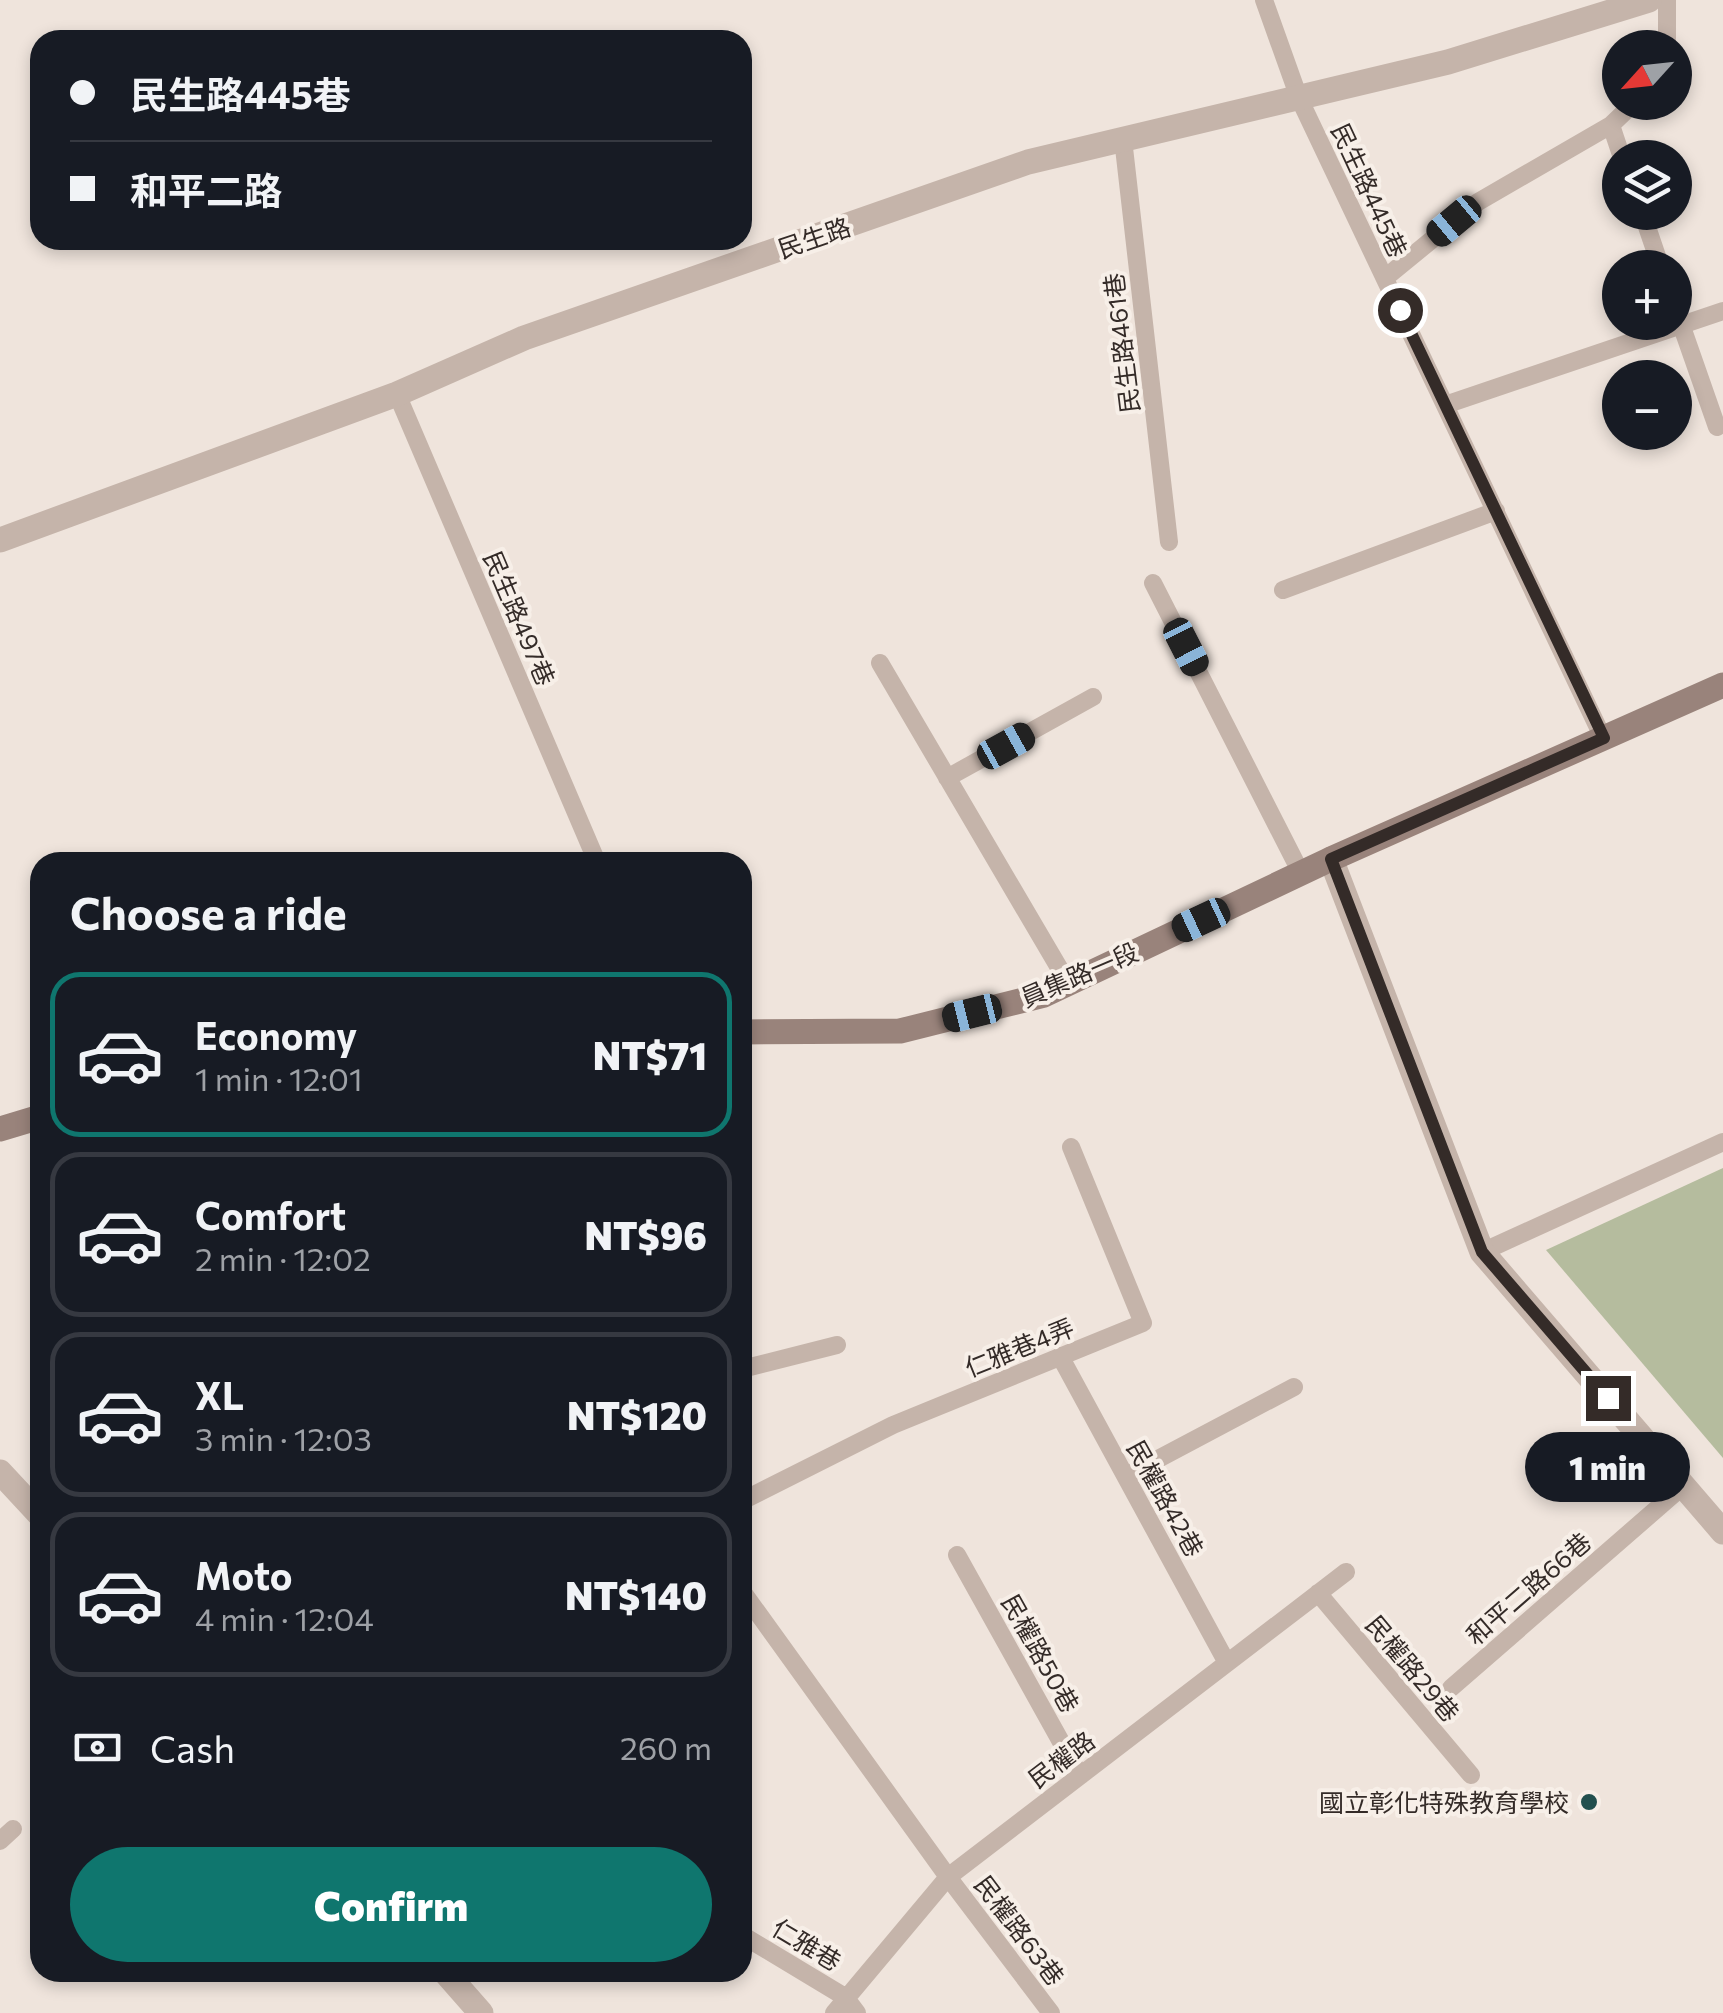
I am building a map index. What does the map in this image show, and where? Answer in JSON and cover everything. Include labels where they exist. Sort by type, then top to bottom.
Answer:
[{"type":"street","name":"民生路","points":[[0,540],[397,394],[524,338],[1028,162],[1448,62],[1642,1]]},
{"type":"street","name":"員集路一段","points":[[752,1032],[900,1030],[1044,996],[1331,859],[1723,684]]},
{"type":"street","points":[[1331,859],[1482,1252],[1723,1532]]},
{"type":"street","points":[[0,1129],[30,1120]]},
{"type":"street","points":[[0,1472],[30,1504]]},
{"type":"street","points":[[454,1982],[481,2013]]},
{"type":"lane","name":"民生路445巷","points":[[1264,0],[1299,98],[1604,738]]},
{"type":"lane","points":[[1667,0],[1667,30]]},
{"type":"lane","points":[[1385,278],[1478,202],[1616,120]]},
{"type":"lane","points":[[1611,125],[1616,140]]},
{"type":"lane","name":"民生路461巷","points":[[1123,139],[1169,542]]},
{"type":"lane","points":[[1692,314],[1723,311]]},
{"type":"lane","points":[[1445,405],[1615,340]]},
{"type":"lane","points":[[1686,340],[1717,427]]},
{"type":"lane","name":"民生路497巷","points":[[397,394],[593,852]]},
{"type":"lane","points":[[1283,590],[1496,511]]},
{"type":"lane","points":[[1153,583],[1301,873]]},
{"type":"lane","points":[[880,663],[1068,983]]},
{"type":"lane","points":[[947,778],[1094,697]]},
{"type":"lane","points":[[1482,1252],[1723,1142]]},
{"type":"lane","name":"仁雅巷4弄","points":[[752,1496],[893,1425],[1143,1323],[1071,1147]]},
{"type":"lane","points":[[752,1367],[837,1346]]},
{"type":"lane","name":"民權路42巷","points":[[1060,1356],[1227,1663]]},
{"type":"lane","points":[[1126,1476],[1294,1387]]},
{"type":"lane","name":"和平二路66巷","points":[[1450,1688],[1683,1486]]},
{"type":"lane","name":"民權路50巷","points":[[957,1554],[1080,1776]]},
{"type":"lane","name":"民權路","points":[[834,2013],[948,1877],[1346,1572]]},
{"type":"lane","name":"民權路29巷","points":[[1318,1593],[1470,1776]]},
{"type":"lane","points":[[752,1605],[948,1877]]},
{"type":"lane","name":"民權路63巷","points":[[948,1877],[1051,2013]]},
{"type":"lane","name":"仁雅巷","points":[[752,1941],[845,1997],[858,2013]]},
{"type":"green space","points":[[1723,1168],[1723,1458],[1546,1250]]},
{"type":"place","name":"國立彰化特殊教育學校","points":[[1589,1802]]},
{"type":"route","points":[[1400,310],[1604,738],[1331,859],[1482,1252],[1608,1398]]}]
